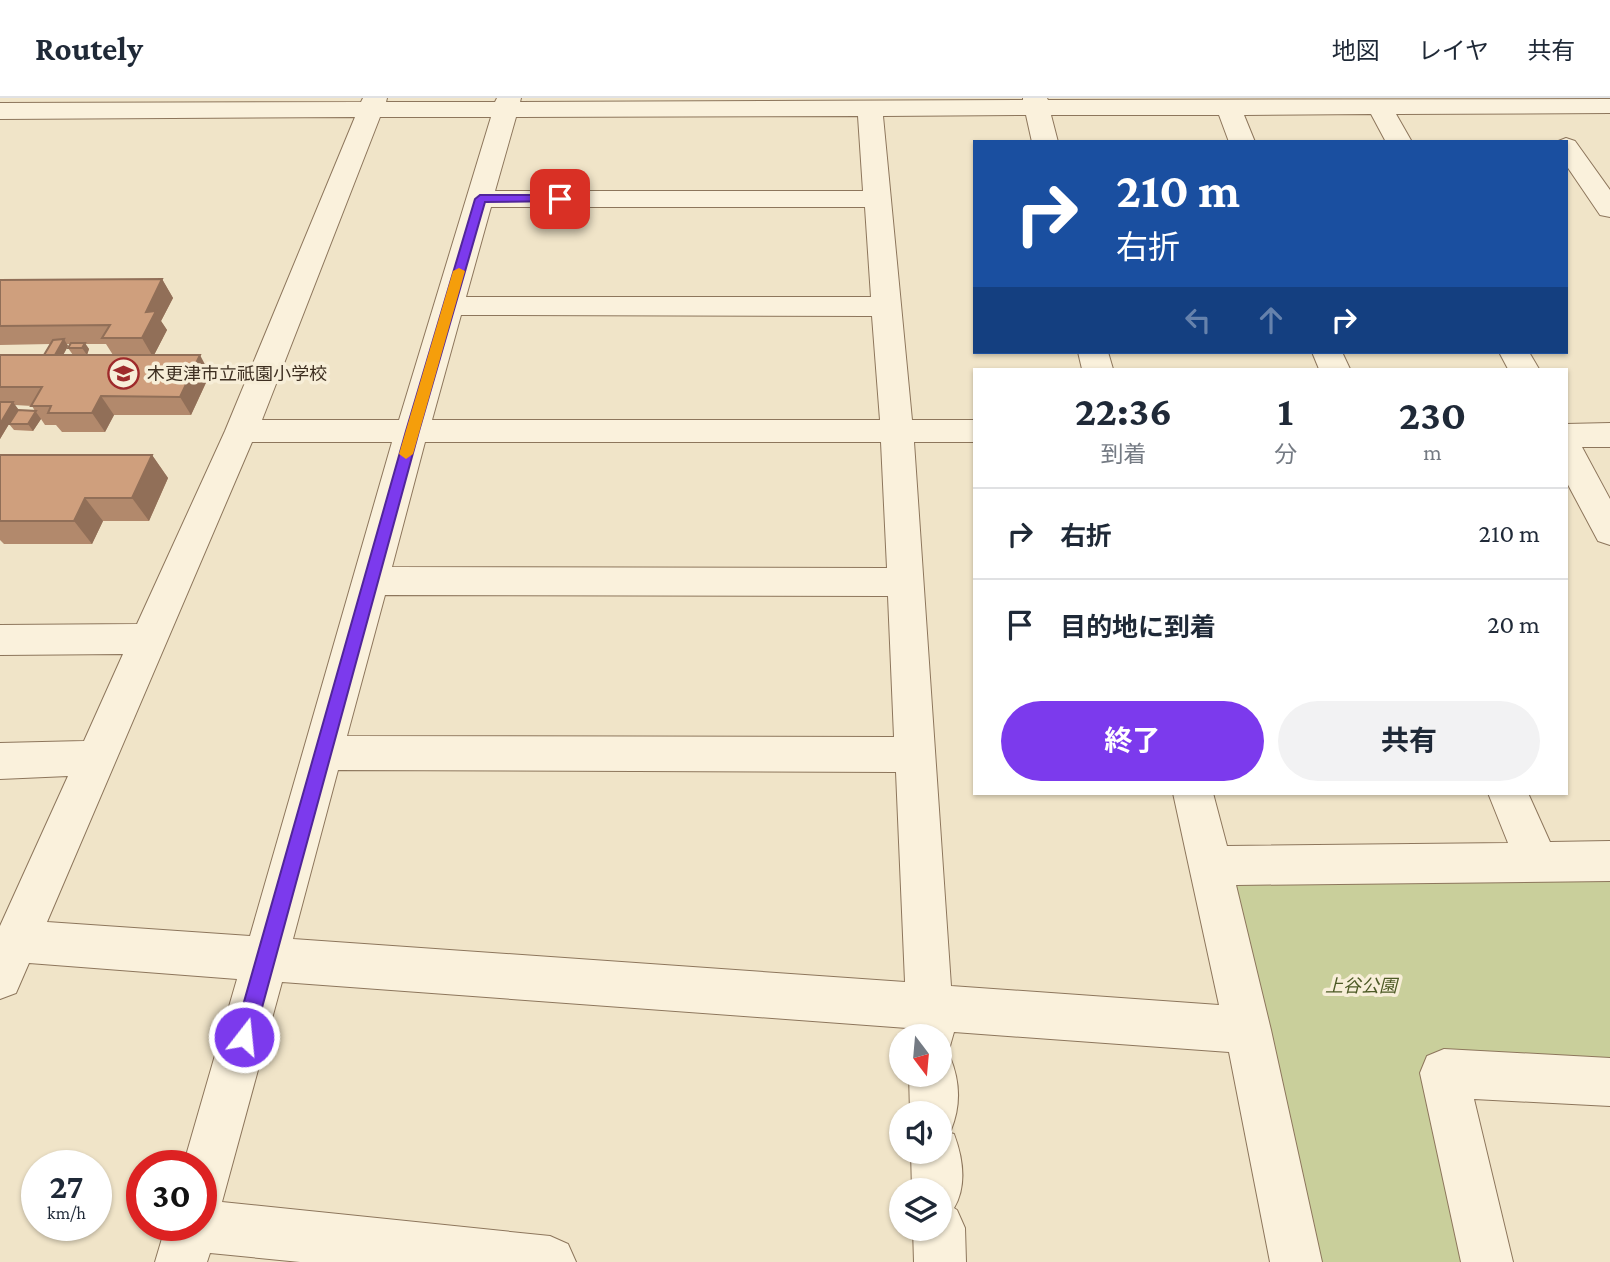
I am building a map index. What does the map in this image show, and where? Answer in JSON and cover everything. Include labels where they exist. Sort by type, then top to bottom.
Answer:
[{"type":"street","points":[[1535,102],[1562,140]]},
{"type":"street","points":[[0,111],[373,104],[870,108],[1037,103],[1380,107],[1535,102],[1610,106]]},
{"type":"street","points":[[1037,103],[1045,140]]},
{"type":"street","points":[[373,104],[241,431],[8,959],[265,959],[931,1021],[1248,1030]]},
{"type":"street","points":[[213,1150],[412,431],[508,104]]},
{"type":"street","points":[[1228,107],[1241,140]]},
{"type":"street","points":[[1380,107],[1398,140]]},
{"type":"street","points":[[870,108],[897,431],[931,1021]]},
{"type":"street","points":[[1568,149],[1608,203]]},
{"type":"street","points":[[480,199],[877,199]]},
{"type":"street","points":[[449,306],[886,307]]},
{"type":"street","points":[[241,431],[973,430]]},
{"type":"street","points":[[1568,436],[1610,435]]},
{"type":"street","points":[[1568,452],[1610,533]]},
{"type":"street","points":[[370,581],[905,582]]},
{"type":"street","points":[[0,640],[150,639]]},
{"type":"street","points":[[323,753],[915,755]]},
{"type":"street","points":[[0,761],[97,758]]},
{"type":"street","points":[[1193,795],[1248,1030],[1296,1262]]},
{"type":"street","points":[[1509,795],[1537,862]]},
{"type":"street","points":[[1210,866],[1610,861]]},
{"type":"street","points":[[1487,1262],[1444,1073],[1610,1082]]},
{"type":"street","points":[[217,1228],[550,1262]]},
{"type":"street","points":[[181,1262],[187,1241]]},
{"type":"street","points":[[939,1241],[940,1262]]},
{"type":"green space","name":"上谷公園","points":[[1610,861],[1610,1082],[1445,1073],[1487,1262],[1295,1262],[1210,866]]},
{"type":"building","points":[[162,279],[146,312],[156,311],[142,338],[102,338],[110,325],[0,326],[0,280]]},
{"type":"building","points":[[64,339],[55,355],[44,355],[53,340]]},
{"type":"building","points":[[71,343],[85,343],[82,348],[68,348]]},
{"type":"building","points":[[0,355],[200,355],[180,397],[101,396],[92,413],[48,413],[51,406],[31,406],[42,387],[0,387]]},
{"type":"building","points":[[0,402],[13,402],[0,424]]},
{"type":"building","points":[[18,410],[36,411],[28,424],[9,424]]},
{"type":"building","points":[[0,455],[152,455],[132,498],[85,498],[74,521],[0,521]]},
{"type":"slow traffic","points":[[406,454],[459,271]]},
{"type":"place","name":"木更津市立祇園小学校","points":[[124,374]]},
{"type":"route","points":[[244,1037],[412,431],[480,199],[560,199]]}]
